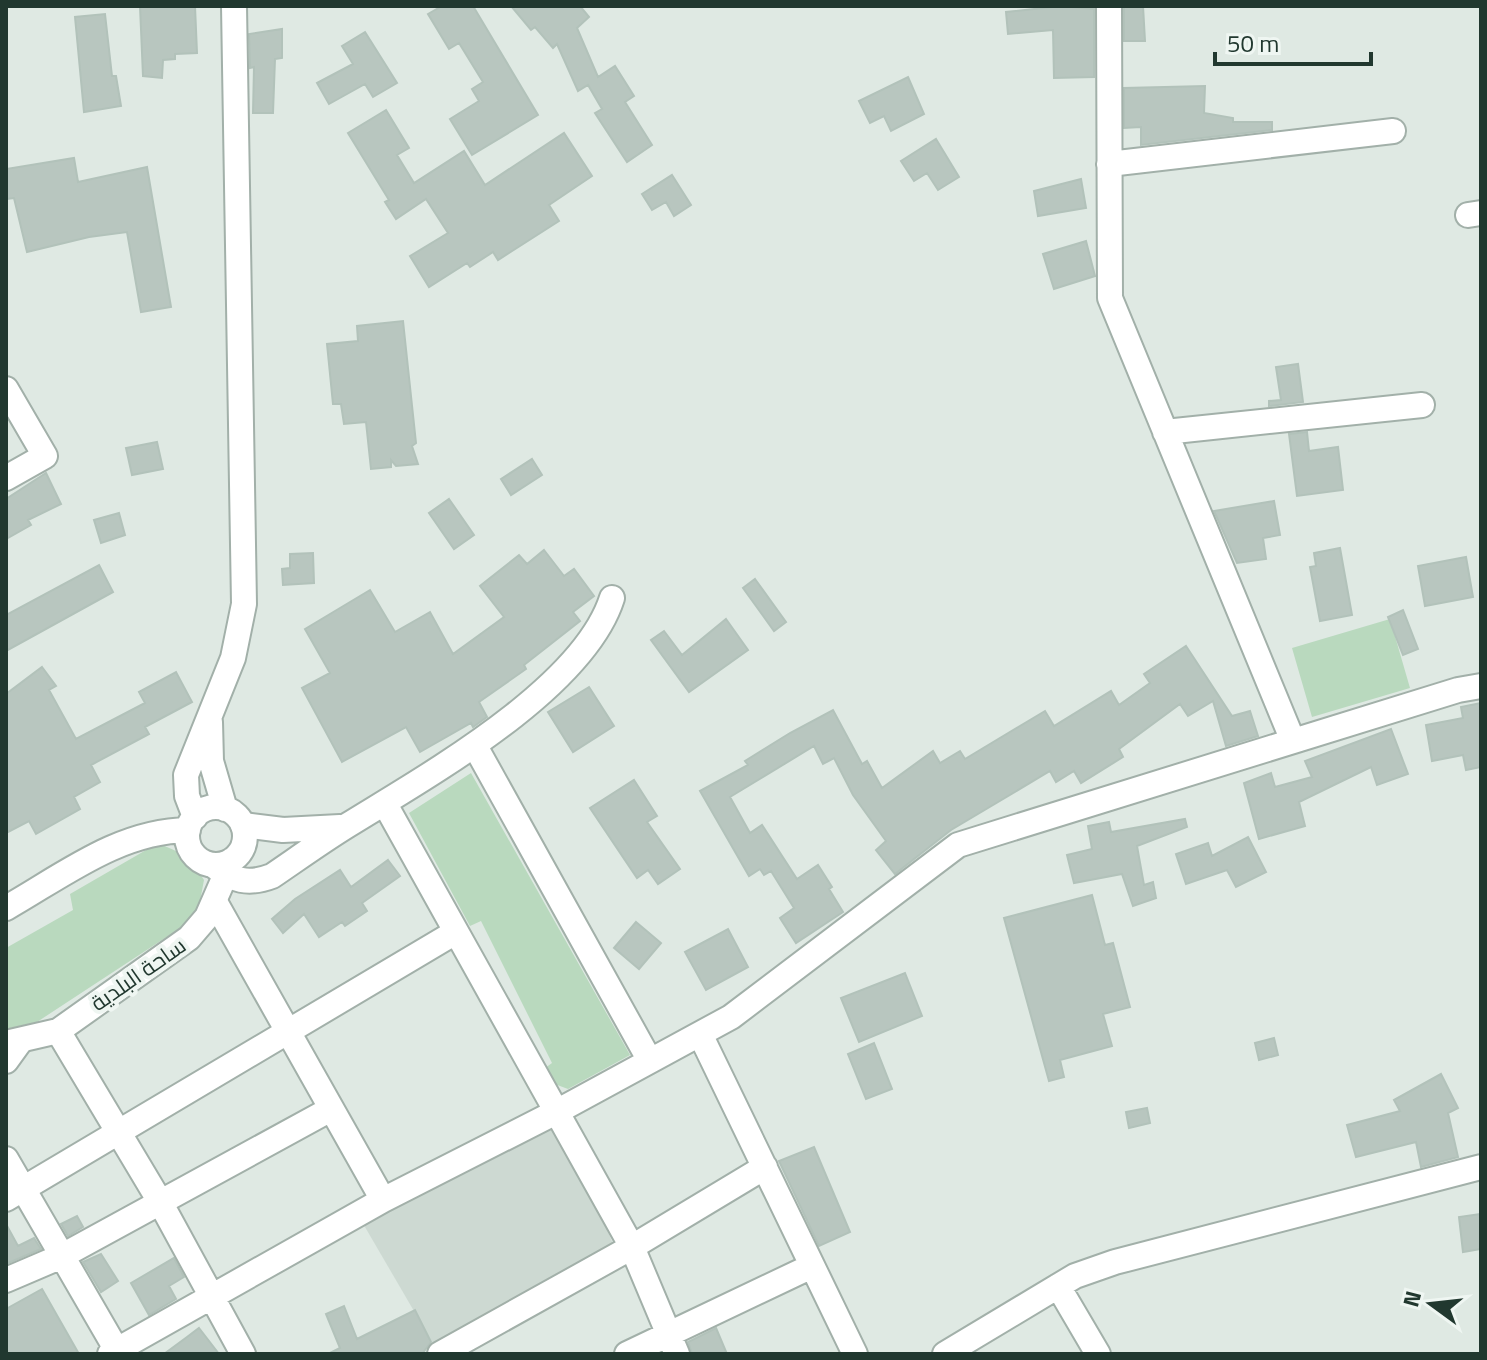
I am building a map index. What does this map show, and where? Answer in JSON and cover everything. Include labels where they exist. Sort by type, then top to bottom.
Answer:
[{"type":"street","points":[[234,6],[244,604],[233,658],[186,775],[191,823],[187,840],[196,857],[224,867],[244,882],[272,876],[475,746],[541,691],[593,639],[612,598]]},
{"type":"street","points":[[1109,6],[1110,298],[1293,741]]},
{"type":"street","points":[[1109,164],[1393,131]]},
{"type":"street","points":[[6,389],[45,456],[6,478]]},
{"type":"street","points":[[1165,432],[1422,405]]},
{"type":"street","points":[[6,1159],[14,1193],[62,1256],[115,1353],[383,1200],[558,1111],[731,1017],[958,845],[1481,686]]},
{"type":"street","points":[[212,708],[211,761],[244,845],[224,867]]},
{"type":"street","points":[[475,746],[650,1061]]},
{"type":"street","points":[[385,804],[454,933],[558,1111],[632,1247],[672,1344]]},
{"type":"street","points":[[6,908],[125,840],[191,823],[206,808],[234,817],[304,830],[347,826]]},
{"type":"street","name":"ساحة البلدية","points":[[10,1049],[58,1031],[189,938],[203,924],[215,902],[224,867]]},
{"type":"street","points":[[215,902],[383,1200]]},
{"type":"street","points":[[14,1193],[454,933]]},
{"type":"street","points":[[58,1031],[159,1200],[243,1354]]},
{"type":"street","points":[[700,1034],[855,1354]]},
{"type":"street","points":[[6,1280],[62,1256],[159,1200],[331,1109]]},
{"type":"street","points":[[450,1352],[765,1167]]},
{"type":"street","points":[[945,1354],[1058,1286],[1115,1262],[1481,1167]]},
{"type":"street","points":[[627,1354],[672,1344],[812,1266]]},
{"type":"street","points":[[1058,1286],[1098,1354]]},
{"type":"shaded area","points":[[558,1111],[618,1256],[439,1354],[358,1215]]},
{"type":"green space","points":[[1390,619],[1410,688],[1312,717],[1292,648]]},
{"type":"green space","points":[[471,773],[630,1055],[568,1089],[552,1083],[541,1071],[552,1063],[481,921],[470,926],[409,813]]},
{"type":"green space","points":[[161,845],[186,858],[204,880],[197,917],[37,1022],[6,1029],[6,948],[73,910],[70,894],[153,846]]},
{"type":"building","points":[[140,6],[195,6],[197,53],[175,54],[175,59],[163,60],[162,78],[143,76]]},
{"type":"building","points":[[442,6],[473,6],[538,115],[472,155],[450,119],[479,101],[472,89],[483,82],[459,43],[449,49],[428,14]]},
{"type":"building","points":[[511,6],[580,6],[589,17],[577,28],[598,77],[615,66],[634,96],[625,102],[652,145],[627,162],[595,113],[602,109],[588,85],[578,91],[557,44],[553,48],[535,27],[531,30]]},
{"type":"building","points":[[1061,6],[1094,9],[1094,77],[1054,78],[1053,30],[1008,34],[1006,12]]},
{"type":"building","points":[[1124,6],[1143,6],[1145,41],[1124,41]]},
{"type":"building","points":[[105,14],[112,76],[116,76],[121,106],[84,112],[75,17]]},
{"type":"building","points":[[282,29],[282,58],[275,59],[273,113],[253,113],[254,67],[250,68],[249,34]]},
{"type":"building","points":[[365,32],[397,83],[373,97],[365,84],[329,104],[317,83],[353,64],[342,46]]},
{"type":"building","points":[[908,77],[924,114],[891,131],[884,116],[870,123],[859,101]]},
{"type":"building","points":[[1205,86],[1204,113],[1233,118],[1233,122],[1272,122],[1272,130],[1141,145],[1141,127],[1124,128],[1124,88]]},
{"type":"building","points":[[386,110],[409,148],[397,155],[414,183],[464,151],[485,185],[564,133],[592,176],[549,205],[559,221],[498,260],[493,252],[470,267],[467,263],[429,287],[410,256],[448,233],[426,199],[396,219],[385,202],[389,200],[348,133]]},
{"type":"building","points":[[936,139],[959,177],[938,190],[927,173],[914,181],[901,161]]},
{"type":"building","points":[[74,158],[78,182],[147,167],[171,307],[141,312],[127,232],[89,237],[27,252],[14,198],[6,199],[6,169]]},
{"type":"building","points":[[672,175],[691,205],[674,216],[666,202],[652,210],[642,194]]},
{"type":"building","points":[[1081,179],[1086,208],[1038,216],[1034,191]]},
{"type":"building","points":[[1086,241],[1095,276],[1054,289],[1043,254]]},
{"type":"building","points":[[403,321],[416,443],[412,446],[418,464],[396,466],[391,460],[391,467],[371,469],[366,422],[344,424],[341,404],[333,404],[327,344],[358,341],[357,326]]},
{"type":"building","points":[[1298,364],[1303,402],[1269,406],[1269,401],[1281,400],[1276,367]]},
{"type":"building","points":[[1307,432],[1309,451],[1338,447],[1343,490],[1297,496],[1289,434]]},
{"type":"building","points":[[157,442],[163,469],[132,475],[126,448]]},
{"type":"building","points":[[532,459],[542,475],[511,495],[501,479]]},
{"type":"building","points":[[46,473],[61,504],[28,520],[31,525],[6,539],[6,499]]},
{"type":"building","points":[[449,499],[474,535],[454,549],[429,513]]},
{"type":"building","points":[[1274,501],[1280,535],[1263,538],[1266,559],[1237,563],[1214,511]]},
{"type":"building","points":[[119,513],[125,535],[101,543],[94,520]]},
{"type":"building","points":[[1340,548],[1352,615],[1320,621],[1310,567],[1316,566],[1314,553]]},
{"type":"building","points":[[544,550],[564,576],[574,569],[594,596],[573,612],[580,621],[524,665],[526,669],[479,702],[487,717],[473,727],[471,723],[420,752],[406,727],[342,762],[302,688],[330,673],[305,629],[370,590],[395,632],[430,612],[453,654],[504,617],[480,586],[519,555],[527,564]]},
{"type":"building","points":[[313,553],[314,583],[283,585],[282,569],[290,568],[290,554]]},
{"type":"building","points":[[1466,557],[1473,597],[1425,606],[1418,566]]},
{"type":"building","points":[[99,565],[113,592],[6,651],[6,615]]},
{"type":"building","points":[[755,579],[786,622],[774,631],[743,588]]},
{"type":"building","points":[[1403,610],[1418,649],[1403,655],[1388,617]]},
{"type":"building","points":[[726,619],[748,650],[689,692],[651,640],[664,631],[682,655]]},
{"type":"building","points":[[1186,646],[1232,716],[1250,711],[1258,736],[1226,746],[1213,701],[1188,716],[1180,704],[1119,749],[1123,757],[1081,783],[1074,771],[1056,782],[1050,771],[951,830],[895,874],[876,850],[886,841],[853,795],[834,758],[823,764],[814,746],[730,797],[750,833],[762,825],[797,879],[818,865],[832,887],[829,889],[843,912],[796,943],[780,918],[794,908],[771,871],[764,875],[760,869],[749,876],[700,791],[748,765],[745,761],[833,710],[862,764],[867,761],[882,788],[933,751],[940,763],[960,751],[965,759],[1045,711],[1054,726],[1111,691],[1119,705],[1150,683],[1144,674]]},
{"type":"building","points":[[42,667],[56,686],[49,690],[76,739],[145,703],[139,692],[176,672],[192,702],[145,727],[149,734],[91,765],[100,782],[74,797],[80,809],[36,834],[29,821],[6,833],[6,694]]},
{"type":"building","points":[[589,687],[614,726],[573,752],[548,712]]},
{"type":"building","points":[[1481,703],[1481,767],[1466,770],[1463,755],[1432,761],[1426,725],[1463,718],[1461,707]]},
{"type":"building","points":[[1391,729],[1408,774],[1377,785],[1371,767],[1299,802],[1305,826],[1259,839],[1244,783],[1271,773],[1275,787],[1312,777],[1305,761]]},
{"type":"building","points":[[634,780],[657,816],[647,822],[680,869],[658,884],[648,870],[637,878],[590,808]]},
{"type":"building","points":[[1185,819],[1187,827],[1137,846],[1144,885],[1153,882],[1156,898],[1133,906],[1122,874],[1074,883],[1067,855],[1092,849],[1088,826],[1109,822],[1111,832]]},
{"type":"building","points":[[1248,837],[1266,872],[1236,887],[1227,870],[1186,884],[1176,854],[1208,843],[1212,856]]},
{"type":"building","points":[[388,860],[400,876],[362,903],[367,911],[345,926],[342,922],[319,937],[304,914],[283,933],[272,919],[295,899],[340,870],[351,887]]},
{"type":"building","points":[[1092,895],[1105,945],[1113,943],[1130,1007],[1103,1014],[1112,1046],[1060,1060],[1064,1077],[1049,1081],[1004,918]]},
{"type":"building","points":[[636,922],[661,943],[639,969],[614,948]]},
{"type":"building","points":[[728,929],[748,967],[706,990],[685,952]]},
{"type":"building","points":[[905,973],[922,1016],[859,1042],[841,998]]},
{"type":"building","points":[[1274,1038],[1278,1055],[1259,1060],[1255,1043]]},
{"type":"building","points":[[874,1043],[892,1089],[866,1099],[848,1054]]},
{"type":"building","points":[[1441,1074],[1458,1108],[1448,1113],[1458,1157],[1421,1167],[1416,1142],[1356,1157],[1347,1125],[1400,1111],[1394,1100]]},
{"type":"building","points":[[1147,1108],[1150,1123],[1129,1128],[1126,1112]]},
{"type":"building","points":[[814,1147],[850,1232],[819,1246],[779,1161]]},
{"type":"building","points":[[1481,1214],[1481,1249],[1463,1252],[1459,1217]]},
{"type":"building","points":[[77,1216],[83,1227],[68,1236],[61,1224]]},
{"type":"building","points":[[6,1224],[18,1246],[34,1238],[41,1249],[6,1264]]},
{"type":"building","points":[[101,1254],[118,1281],[101,1292],[83,1262]]},
{"type":"building","points":[[174,1258],[184,1277],[169,1286],[176,1299],[149,1315],[131,1283]]},
{"type":"building","points":[[42,1289],[79,1354],[6,1354],[6,1309]]},
{"type":"building","points":[[344,1306],[357,1339],[415,1310],[431,1342],[422,1354],[328,1354],[340,1348],[326,1314]]},
{"type":"building","points":[[199,1328],[219,1354],[164,1354],[187,1337]]},
{"type":"building","points":[[716,1328],[727,1354],[692,1354],[688,1342]]}]
